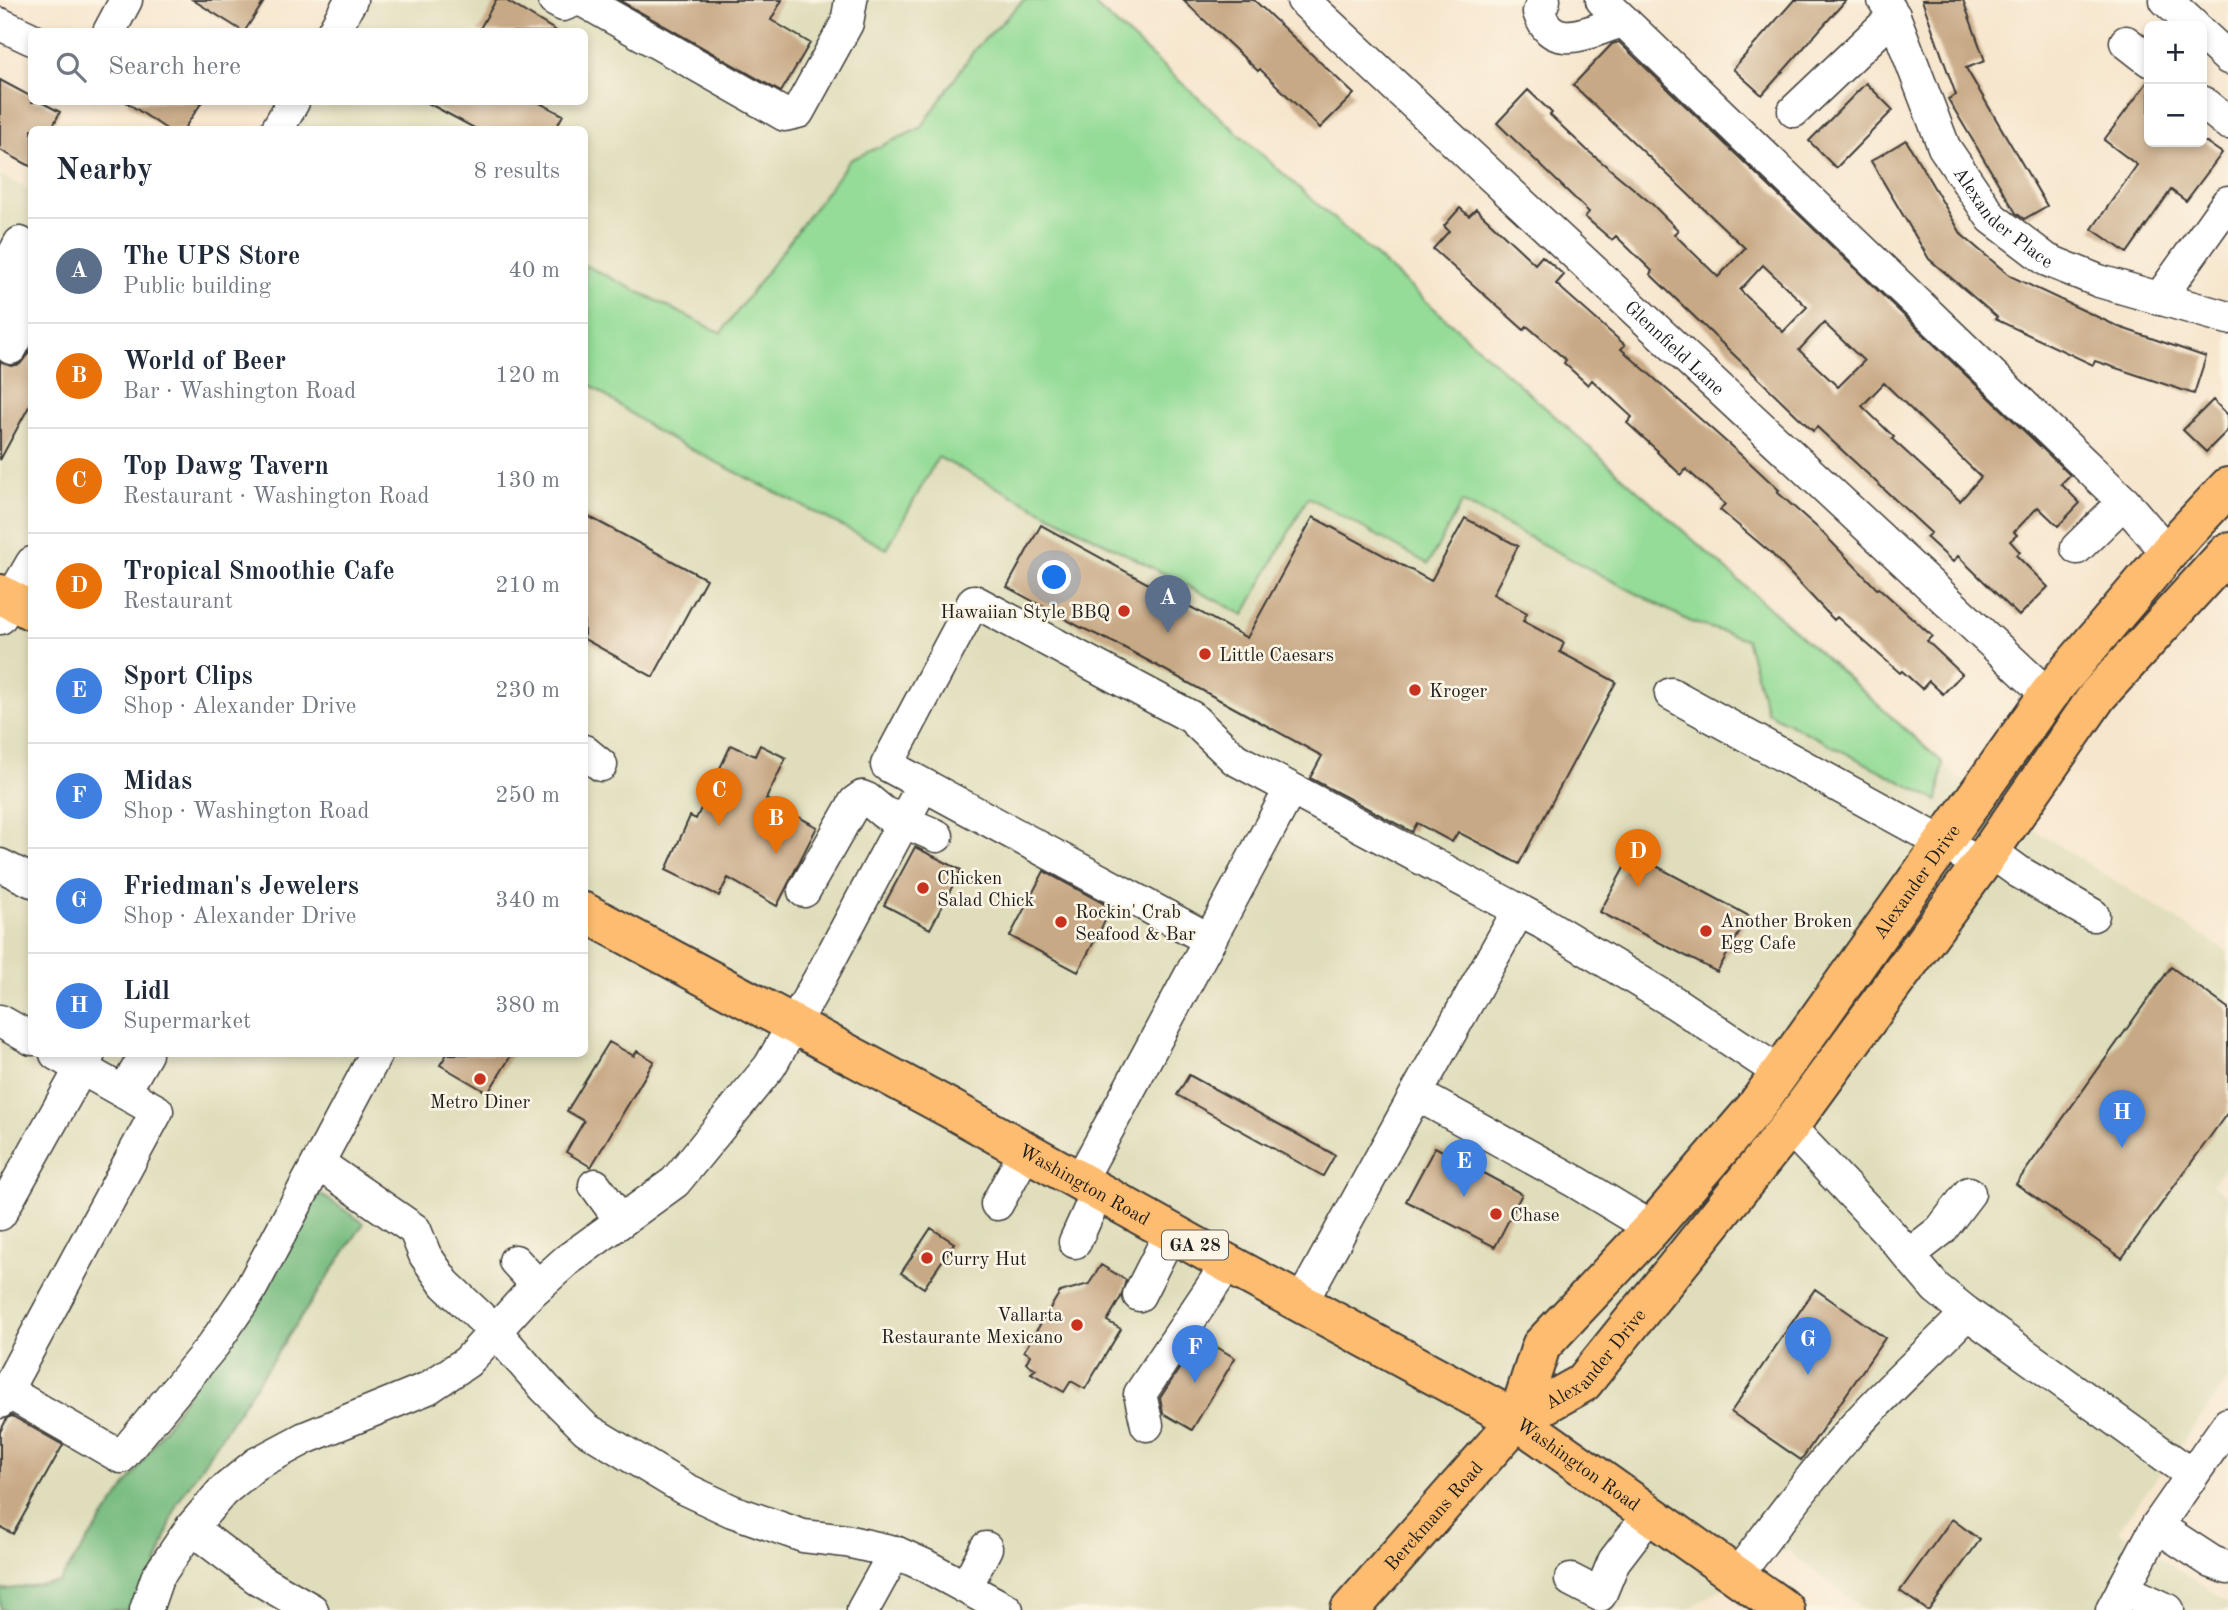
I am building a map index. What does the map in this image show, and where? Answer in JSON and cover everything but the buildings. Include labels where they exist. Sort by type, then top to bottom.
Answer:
[{"type":"main road","name":"Alexander Drive","points":[[1517,1420],[1541,1346],[1652,1228],[1755,1108],[2048,695],[2168,553],[2228,487]]},
{"type":"main road","name":"Alexander Drive","points":[[1517,1420],[1583,1383],[1788,1127],[1985,857],[2098,695],[2228,552]]},
{"type":"main road","name":"Washington Road","points":[[588,914],[1517,1420],[1785,1610]]},
{"type":"main road","name":"Berckmans Road","points":[[1350,1610],[1517,1420]]},
{"type":"street","points":[[110,28],[127,0]]},
{"type":"street","points":[[335,28],[351,0]]},
{"type":"street","points":[[554,0],[563,5],[576,0]]},
{"type":"street","points":[[582,0],[785,115],[798,112],[847,23],[850,0]]},
{"type":"street","name":"Glennfield Lane","points":[[1303,0],[2048,695]]},
{"type":"street","points":[[1544,0],[1539,12],[1543,24],[1553,34],[1568,36],[1587,33],[1613,11],[2124,502],[2168,553]]},
{"type":"street","points":[[2166,0],[2188,21]]},
{"type":"street","points":[[1794,111],[1889,8]]},
{"type":"street","name":"Alexander Place","points":[[1889,8],[1944,147],[1992,218],[2047,260],[2099,281],[2228,318]]},
{"type":"street","points":[[0,24],[28,38]]},
{"type":"street","points":[[2207,39],[2228,58]]},
{"type":"street","points":[[279,126],[291,105]]},
{"type":"street","points":[[2207,106],[2228,123]]},
{"type":"street","points":[[2158,299],[2228,202]]},
{"type":"street","points":[[0,281],[13,246]]},
{"type":"street","points":[[0,302],[13,246]]},
{"type":"street","points":[[12,340],[13,246]]},
{"type":"street","points":[[12,340],[28,298]]},
{"type":"street","points":[[12,340],[28,315]]},
{"type":"street","points":[[2077,548],[2124,502]]},
{"type":"street","points":[[10,606],[28,571]]},
{"type":"street","points":[[1210,940],[887,765],[974,601],[1191,717],[1235,759],[1519,910],[1675,1003],[1780,1073]]},
{"type":"street","points":[[1671,694],[1943,843],[2020,872],[2093,915]]},
{"type":"street","points":[[146,1610],[157,1578],[191,1528],[222,1492],[256,1464],[305,1438],[428,1388],[467,1362],[494,1330],[566,1261],[675,1182],[770,1066],[923,785]]},
{"type":"street","points":[[1076,1242],[1089,1186],[1210,940],[1290,790]]},
{"type":"street","points":[[804,891],[858,799],[867,799],[884,813],[937,836]]},
{"type":"street","points":[[0,865],[28,879]]},
{"type":"street","points":[[1301,1303],[1519,910]]},
{"type":"street","points":[[0,1021],[28,1037]]},
{"type":"street","points":[[124,1093],[144,1057]]},
{"type":"street","points":[[0,1214],[75,1058],[124,1093],[156,1111],[3,1397],[121,1457],[214,1344],[249,1292],[374,1057]]},
{"type":"street","points":[[1416,1094],[1652,1228]]},
{"type":"street","points":[[1788,1127],[1909,1255],[1936,1288],[2192,1475]]},
{"type":"street","points":[[997,1204],[1026,1151]]},
{"type":"street","points":[[318,1163],[415,1230],[425,1255],[445,1284],[494,1330],[545,1388],[586,1429],[685,1489],[732,1511],[803,1536],[846,1541],[895,1552],[1007,1610]]},
{"type":"street","points":[[596,1185],[621,1220]]},
{"type":"street","points":[[1909,1255],[1941,1230],[1969,1193]]},
{"type":"street","points":[[1139,1295],[1171,1232]]},
{"type":"street","points":[[515,1261],[538,1286]]},
{"type":"street","points":[[1147,1425],[1140,1394],[1228,1263]]},
{"type":"street","points":[[1737,1576],[1799,1494],[1857,1424],[1967,1313]]},
{"type":"street","points":[[2168,1610],[2117,1600],[2157,1526],[2228,1424]]},
{"type":"street","points":[[1571,1580],[1596,1603],[1614,1561],[1650,1514]]},
{"type":"street","points":[[2157,1526],[2212,1562],[2228,1568]]},
{"type":"street","points":[[191,1528],[257,1577],[308,1609]]},
{"type":"street","points":[[966,1587],[986,1548]]},
{"type":"street","points":[[863,1610],[895,1552]]},
{"type":"shaded area","points":[[358,0],[1089,0],[1977,794],[2228,952],[2228,1162],[2212,1184],[2228,1196],[2228,1380],[2118,1531],[2228,1602],[2228,1610],[1865,1610],[1787,1550],[1686,1610],[0,1610],[0,175],[28,189],[28,1057],[588,1057],[588,126],[278,126],[292,105],[588,105],[588,28],[340,28]]},
{"type":"green space","points":[[1024,0],[1089,0],[1943,763],[1938,801],[1767,712],[1746,639],[1691,622],[1462,502],[1428,564],[1308,497],[1244,615],[938,457],[887,549],[657,432],[588,383],[588,266],[721,333],[850,160],[921,128],[975,49]]},
{"type":"green space","points":[[319,1193],[364,1223],[177,1503],[142,1610],[0,1610],[0,1590],[59,1582],[139,1467]]},
{"type":"place","name":"Hawaiian Style BBQ","points":[[1124,611]]},
{"type":"place","name":"The UPS Store","points":[[1168,633]]},
{"type":"place","name":"Little Caesars","points":[[1205,654]]},
{"type":"place","name":"Kroger","points":[[1415,690]]},
{"type":"place","name":"Top Dawg Tavern","points":[[719,826]]},
{"type":"place","name":"World of Beer","points":[[776,854]]},
{"type":"place","name":"Tropical Smoothie Cafe","points":[[1638,887]]},
{"type":"place","name":"Chicken Salad Chick","points":[[923,888]]},
{"type":"place","name":"Rockin' Crab Seafood & Bar","points":[[1061,922]]},
{"type":"place","name":"Another Broken Egg Cafe","points":[[1706,931]]},
{"type":"place","name":"Metro Diner","points":[[480,1079]]},
{"type":"place","name":"Lidl","points":[[2122,1148]]},
{"type":"place","name":"Sport Clips","points":[[1464,1197]]},
{"type":"place","name":"Chase","points":[[1496,1214]]},
{"type":"place","name":"Curry Hut","points":[[927,1258]]},
{"type":"place","name":"Vallarta Restaurante Mexicano","points":[[1077,1325]]},
{"type":"place","name":"Friedman's Jewelers","points":[[1808,1375]]},
{"type":"place","name":"Midas","points":[[1195,1383]]}]
